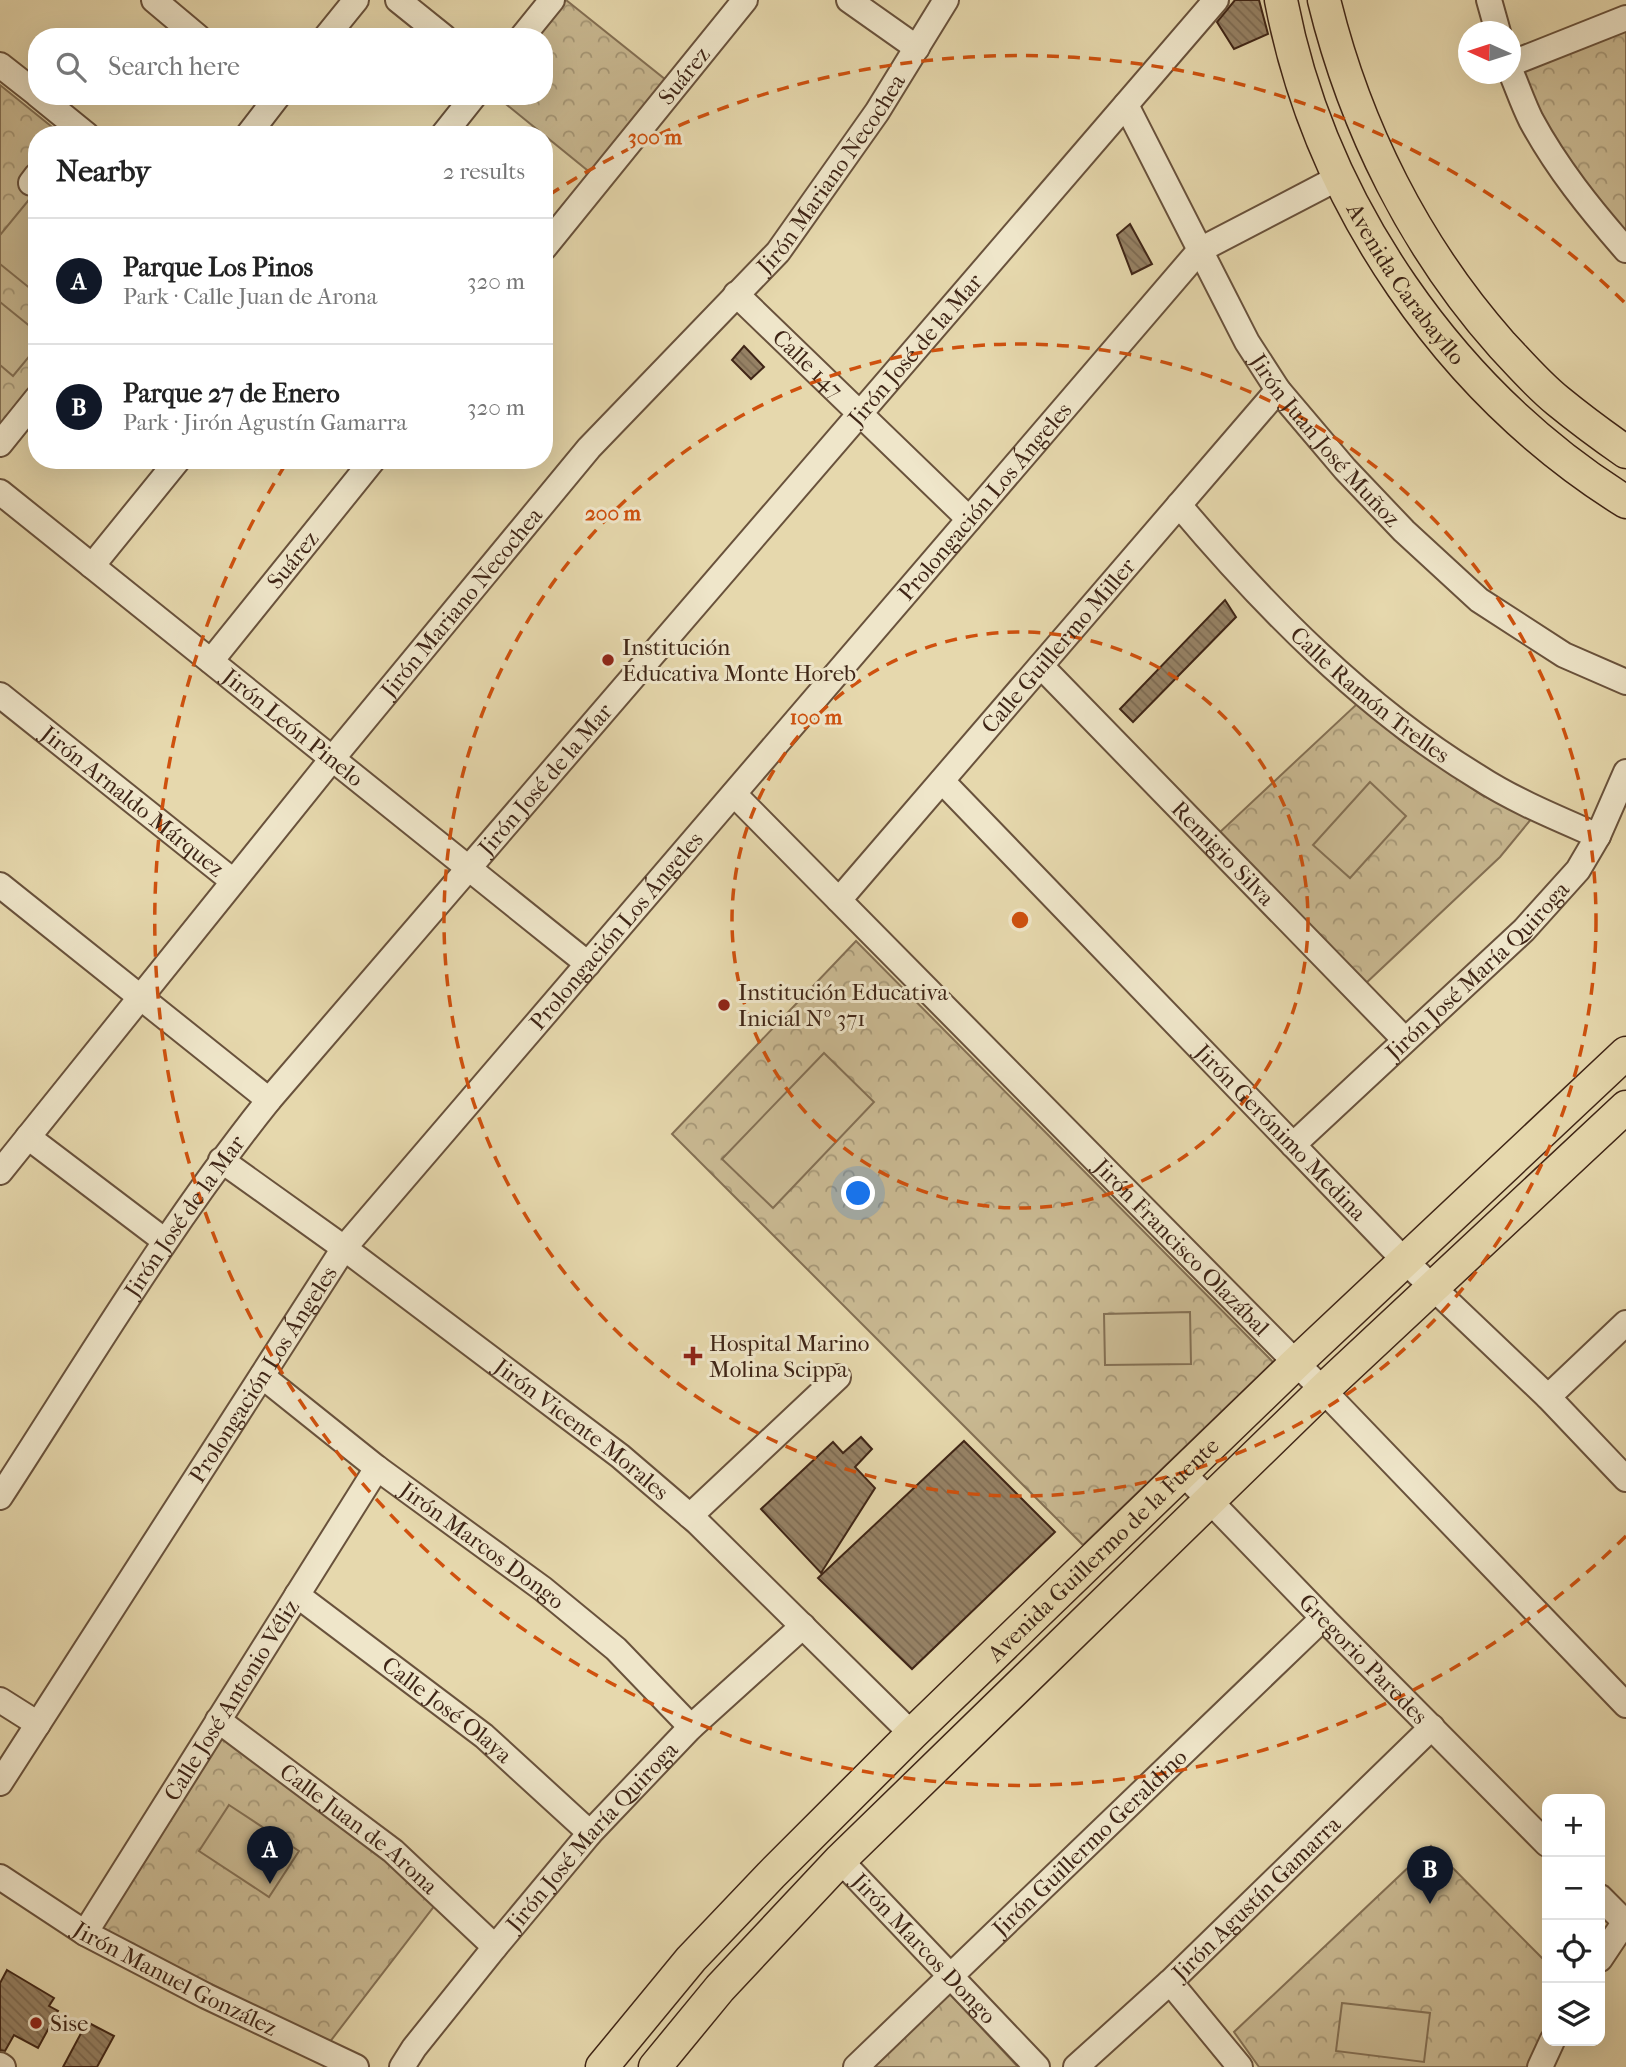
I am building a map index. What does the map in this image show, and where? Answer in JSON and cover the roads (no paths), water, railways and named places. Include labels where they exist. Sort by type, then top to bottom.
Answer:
[{"type":"main road","name":"Avenida Carabayllo","points":[[1281,0],[1303,87],[1340,177],[1400,282],[1460,360],[1496,400],[1540,440],[1626,502]]},
{"type":"main road","name":"Avenida Carabayllo","points":[[1324,0],[1348,78],[1386,174],[1439,265],[1477,317],[1516,360],[1557,400],[1626,452]]},
{"type":"main road","name":"Avenida Guillermo de la Fuente","points":[[602,2067],[691,1959],[912,1734],[1295,1364],[1626,1053]]},
{"type":"main road","name":"Avenida Guillermo de la Fuente","points":[[655,2067],[720,1988],[840,1860],[1323,1390],[1626,1107]]},
{"type":"street","points":[[154,0],[187,28]]},
{"type":"street","points":[[333,28],[356,0]]},
{"type":"street","points":[[398,0],[433,28]]},
{"type":"street","points":[[529,28],[552,0]]},
{"type":"street","name":"Suárez","points":[[553,237],[745,0]]},
{"type":"street","points":[[849,0],[917,48]]},
{"type":"street","name":"Jirón Mariano Necochea","points":[[0,1172],[332,759],[589,448],[778,252],[877,112],[946,0]]},
{"type":"street","name":"Jirón José de la Mar","points":[[0,1497],[165,1241],[221,1160],[269,1100],[1216,0]]},
{"type":"street","points":[[1489,0],[1495,21]]},
{"type":"street","points":[[1521,60],[1626,18]]},
{"type":"street","points":[[0,65],[28,87]]},
{"type":"street","points":[[1516,84],[1530,118],[1562,172],[1626,250]]},
{"type":"street","points":[[49,105],[72,126]]},
{"type":"street","points":[[255,126],[270,105]]},
{"type":"street","points":[[450,126],[467,105]]},
{"type":"street","name":"Jirón Juan José Muñoz","points":[[1126,105],[1247,342],[1278,390],[1362,487],[1404,531],[1479,600],[1564,656],[1626,682]]},
{"type":"street","name":"Prolongación Los Ángeles","points":[[0,1783],[344,1248],[1200,250],[1340,177]]},
{"type":"street","name":"Calle 147","points":[[736,294],[969,519]]},
{"type":"street","name":"Calle Guillermo Miller","points":[[839,900],[1278,390]]},
{"type":"street","points":[[0,444],[28,409]]},
{"type":"street","points":[[92,566],[171,469]]},
{"type":"street","name":"Suárez","points":[[211,661],[366,469]]},
{"type":"street","name":"Jirón León Pinelo","points":[[0,492],[588,964]]},
{"type":"street","name":"Calle Ramón Trelles","points":[[1179,505],[1271,608],[1406,728],[1478,778],[1598,836]]},
{"type":"street","name":"Remigio Silva","points":[[1041,666],[1405,1040]]},
{"type":"street","name":"Jirón Arnaldo Márquez","points":[[0,695],[233,881]]},
{"type":"street","name":"Jirón José María Quiroga","points":[[1293,1145],[1524,930],[1578,870],[1598,836],[1626,772]]},
{"type":"street","name":"Jirón Gerónimo Medina","points":[[942,781],[1432,1289],[1548,1397],[1626,1479]]},
{"type":"street","name":"Jirón Francisco Olazábal","points":[[734,794],[1323,1390],[1626,1705]]},
{"type":"street","points":[[0,885],[269,1100]]},
{"type":"street","points":[[29,1137],[165,1241]]},
{"type":"street","name":"Jirón Vicente Morales","points":[[221,1160],[344,1248],[620,1456],[690,1516],[912,1734]]},
{"type":"street","points":[[1548,1397],[1626,1323]]},
{"type":"street","name":"Jirón Marcos Dongo","points":[[262,1376],[377,1468],[543,1590],[616,1650],[691,1727]]},
{"type":"street","points":[[690,1516],[838,1377]]},
{"type":"street","name":"Calle José Antonio Véliz","points":[[85,1933],[377,1468]]},
{"type":"street","name":"Gregorio Paredes","points":[[1183,1473],[1322,1618],[1542,1839]]},
{"type":"street","name":"Calle José Olaya","points":[[297,1595],[484,1736],[590,1833]]},
{"type":"street","name":"Jirón Guillermo Geraldino","points":[[856,2067],[1322,1618]]},
{"type":"street","name":"Jirón José María Quiroga","points":[[402,2067],[414,2048],[495,1947],[590,1833],[691,1727],[803,1626]]},
{"type":"street","points":[[0,1700],[38,1724]]},
{"type":"street","name":"Calle Juan de Arona","points":[[218,1720],[393,1851],[495,1947]]},
{"type":"street","name":"Jirón Agustín Gamarra","points":[[1076,2067],[1170,1982],[1432,1727]]},
{"type":"street","name":"Jirón Marcos Dongo","points":[[840,1860],[1037,2067]]},
{"type":"street","name":"Jirón Manuel González","points":[[0,1877],[85,1933],[206,1996],[356,2067]]},
{"type":"street","points":[[1605,1901],[1625,1921],[1605,1951]]},
{"type":"street","points":[[1170,1982],[1240,2067]]},
{"type":"street","points":[[1540,2067],[1550,2046]]},
{"type":"place","name":"Institución Educativa Monte Horeb","points":[[608,660]]},
{"type":"place","name":"Institución Educativa Inicial Nº 371","points":[[724,1005]]},
{"type":"place","name":"Hospital Marino Molina Scippa","points":[[693,1356]]},
{"type":"place","name":"Parque Los Pinos","points":[[270,1884]]},
{"type":"place","name":"Parque 27 de Enero","points":[[1430,1904]]},
{"type":"place","name":"Sise","points":[[36,2023]]}]
